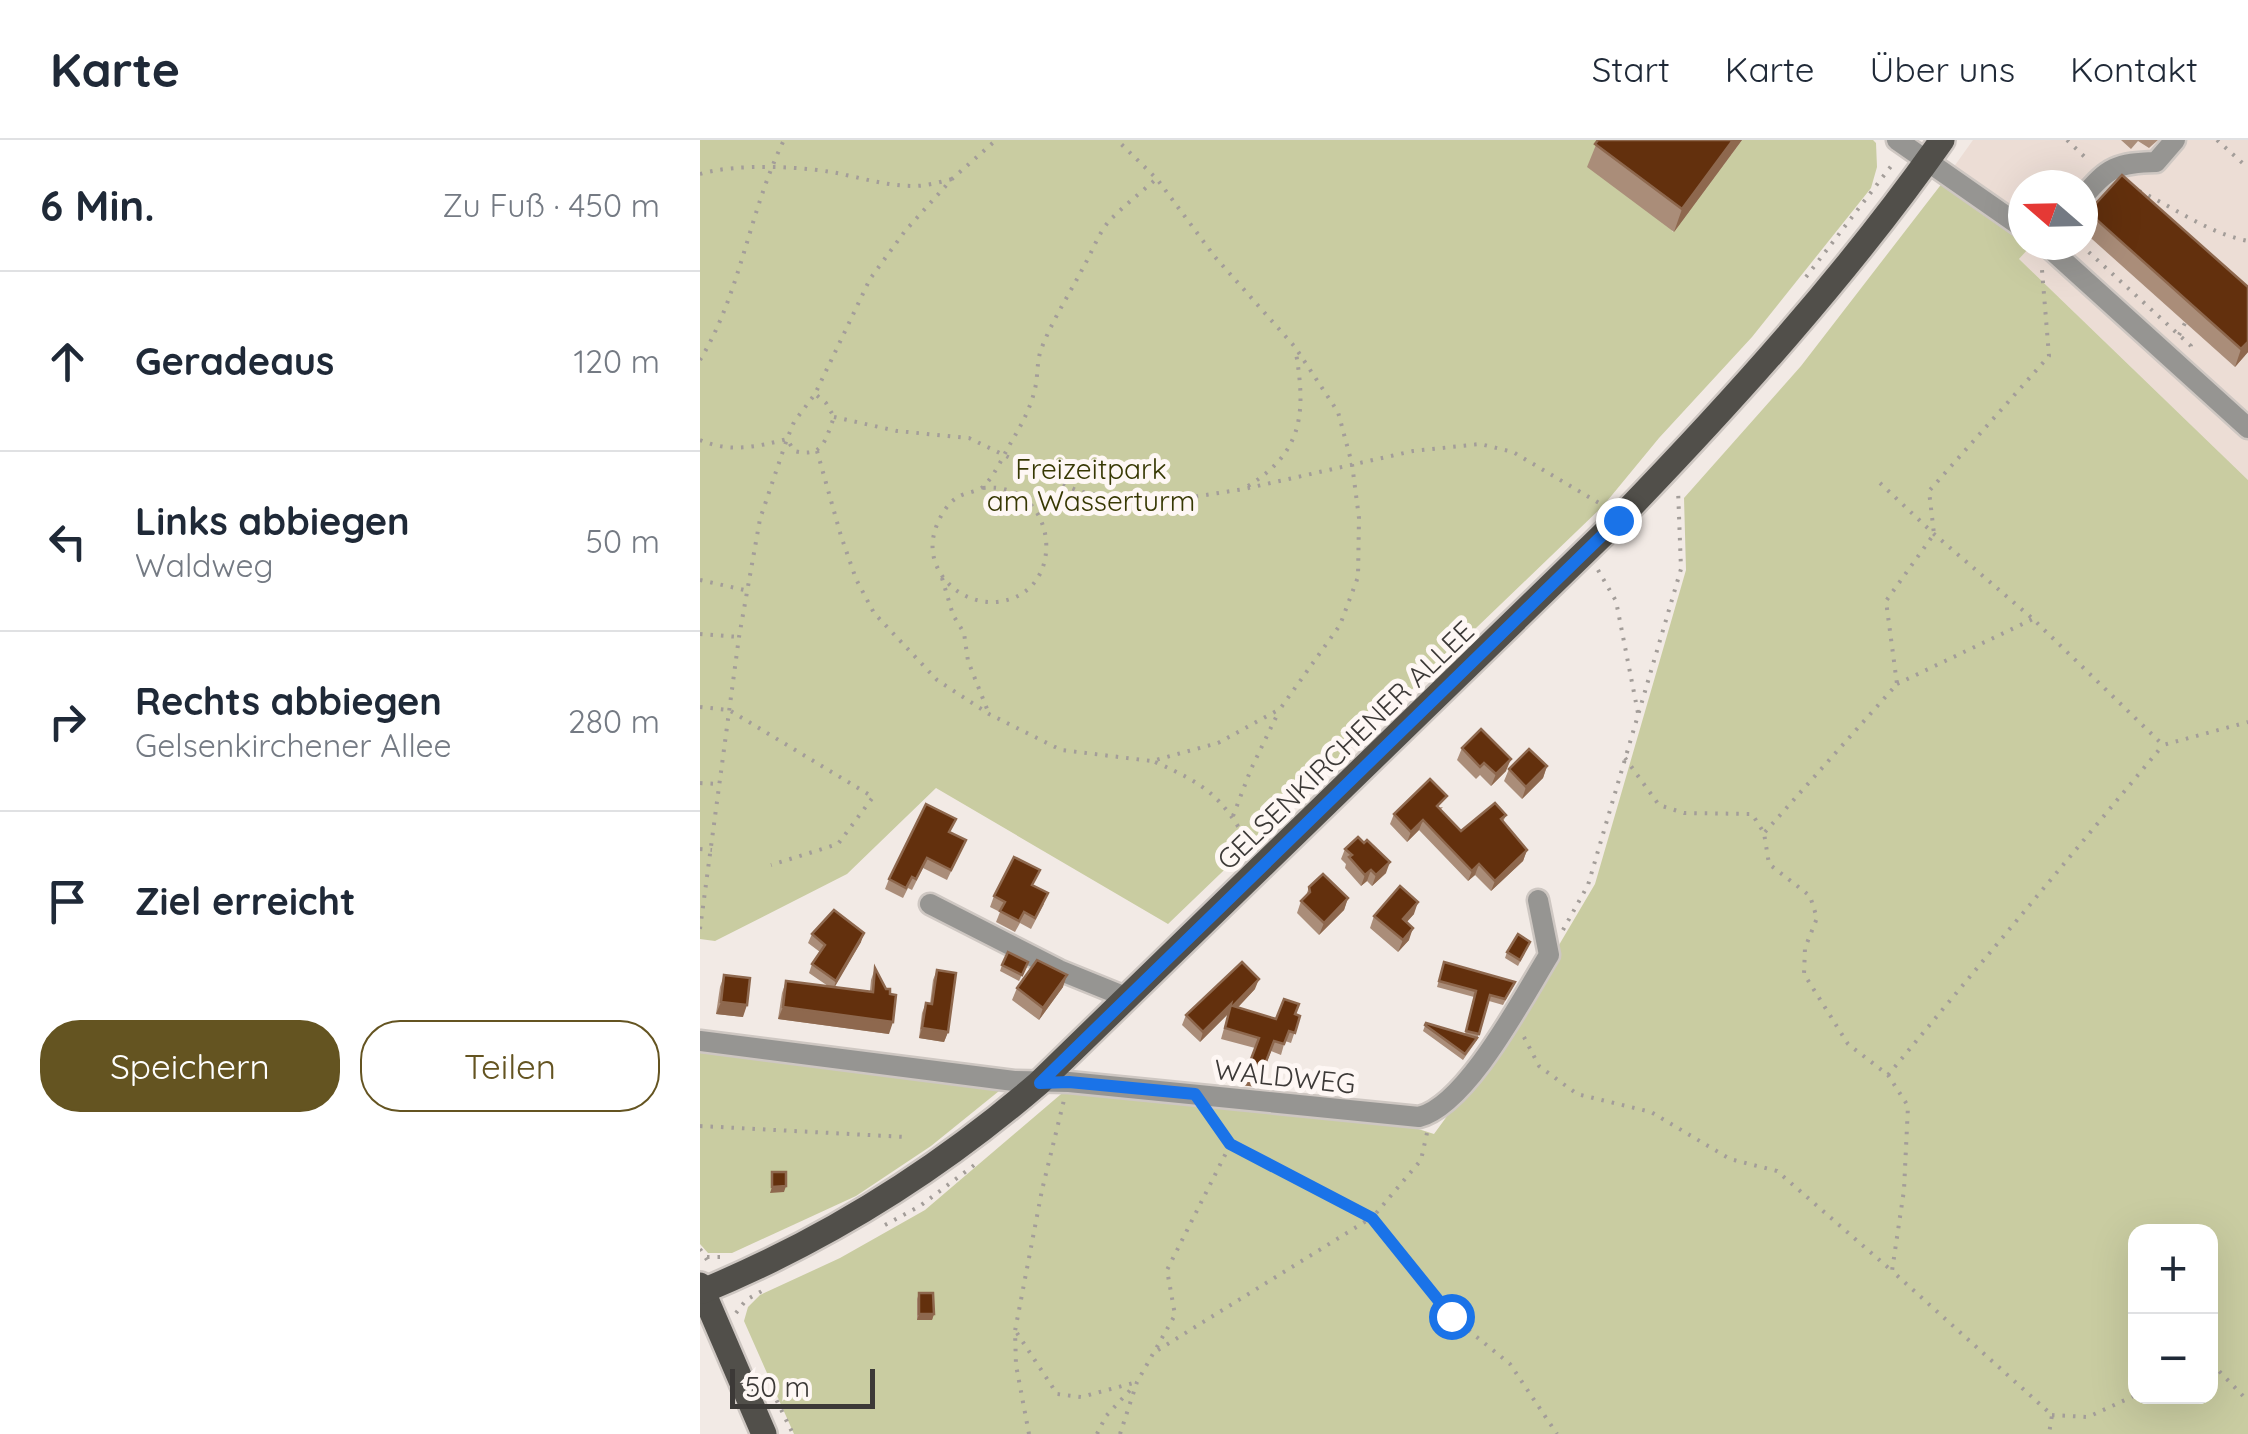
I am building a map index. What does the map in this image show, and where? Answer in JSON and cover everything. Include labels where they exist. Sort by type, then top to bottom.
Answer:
[{"type":"main road","name":"GELSENKIRCHENER ALLEE","points":[[701,1288],[864,1212],[949,1157],[1040,1083],[1677,459],[1811,306],[1942,140]]},
{"type":"main road","points":[[701,1288],[764,1434]]},
{"type":"street","points":[[2098,180],[2123,163],[2156,162],[2175,140]]},
{"type":"street","points":[[1902,143],[2008,218]]},
{"type":"street","points":[[2051,260],[2248,428]]},
{"type":"street","points":[[1432,1114],[1450,1102],[1512,1015],[1549,954],[1538,900]]},
{"type":"street","points":[[930,904],[1059,970],[1128,998]]},
{"type":"street","name":"WALDWEG","points":[[700,1041],[1040,1083],[1069,1082],[1419,1117],[1432,1114]]},
{"type":"path","points":[[700,360],[714,338],[735,284],[752,217],[784,140]]},
{"type":"path","points":[[700,929],[729,710],[760,519],[787,439],[794,422],[815,394],[870,279],[905,232],[952,180],[996,140]]},
{"type":"path","points":[[1117,140],[1157,178],[1216,258],[1295,347],[1338,412],[1352,464],[1359,518],[1358,577],[1340,625],[1280,708],[1233,816]]},
{"type":"path","points":[[2067,140],[2114,184],[2142,192],[2184,216],[2248,242]]},
{"type":"path","points":[[2218,140],[2248,168]]},
{"type":"path","points":[[2224,146],[2229,140]]},
{"type":"path","points":[[1803,281],[1902,143]]},
{"type":"path","points":[[700,174],[738,167],[844,174],[886,184],[918,186],[952,180]]},
{"type":"path","points":[[984,488],[1027,416],[1040,349],[1107,223],[1157,178]]},
{"type":"path","points":[[1897,684],[1886,601],[1934,534],[1929,491],[2050,356],[2044,260]]},
{"type":"path","points":[[2179,335],[2185,323]]},
{"type":"path","points":[[1244,489],[1270,473],[1290,452],[1301,382],[1295,347]]},
{"type":"path","points":[[815,394],[826,403],[834,418]]},
{"type":"path","points":[[834,418],[898,431],[969,438],[1078,491],[1142,505],[1244,489],[1444,445],[1498,447],[1542,467],[1608,508]]},
{"type":"path","points":[[787,439],[794,451],[817,451],[834,418]]},
{"type":"path","points":[[700,440],[731,449],[756,448],[787,439]]},
{"type":"path","points":[[817,451],[841,536],[874,613],[937,680],[989,714],[1061,750],[1152,761],[1208,788],[1233,816],[1252,849]]},
{"type":"path","points":[[1880,483],[2033,618],[2163,745]]},
{"type":"path","points":[[940,573],[966,598],[998,602],[1014,597],[1029,586],[1048,554],[1048,538],[1041,520],[1030,504],[1016,494],[1001,488],[984,488],[958,497],[940,518],[933,536],[933,553],[989,714]]},
{"type":"path","points":[[1549,954],[1588,885],[1681,569],[1678,490]]},
{"type":"path","points":[[1598,570],[1616,601],[1638,715]]},
{"type":"path","points":[[700,580],[749,591]]},
{"type":"path","points":[[1764,833],[1897,684],[2033,618]]},
{"type":"path","points":[[700,634],[740,637]]},
{"type":"path","points":[[700,708],[729,710],[873,797],[838,844],[771,864]]},
{"type":"path","points":[[1152,761],[1218,743],[1280,708]]},
{"type":"path","points":[[1888,1075],[2163,745],[2248,722]]},
{"type":"path","points":[[1625,758],[1659,805],[1684,813],[1752,814],[1764,833],[1768,864],[1810,896],[1817,918],[1805,948],[1804,974],[1848,1044],[1888,1075],[1908,1106],[1904,1190],[1892,1270]]},
{"type":"path","points":[[700,783],[719,784]]},
{"type":"path","points":[[700,849],[712,850]]},
{"type":"path","points":[[1512,1015],[1538,1066],[1577,1094],[1651,1112],[1730,1159],[1777,1172],[2052,1415],[2088,1417],[2128,1399]]},
{"type":"path","points":[[1028,1434],[1016,1365],[1015,1332],[1042,1190],[1069,1082]]},
{"type":"path","points":[[1195,1094],[1230,1144],[1372,1218],[1451,1316],[1510,1364],[1559,1434]]},
{"type":"path","points":[[1154,1352],[1372,1218],[1421,1160],[1432,1114]]},
{"type":"path","points":[[700,1126],[906,1137]]},
{"type":"path","points":[[1120,1434],[1137,1382],[1175,1315],[1167,1270],[1230,1144]]},
{"type":"path","points":[[700,1249],[707,1258],[732,1257]]},
{"type":"path","points":[[1015,1332],[1057,1394],[1081,1397],[1137,1382]]},
{"type":"path","points":[[2218,1370],[2248,1401]]},
{"type":"path","points":[[1097,1434],[1106,1416],[1137,1382]]},
{"type":"path","points":[[2049,1434],[2052,1415]]},
{"type":"shaded area","points":[[1973,140],[2248,140],[2248,480],[2020,260],[2098,260],[2098,170],[2008,170],[2008,232],[1943,182]]},
{"type":"green space","name":"Freizeitpark am Wasserturm","points":[[700,140],[1607,140],[1673,232],[1742,140],[1873,140],[1877,167],[1871,188],[1752,337],[1603,506],[1168,924],[936,788],[847,874],[715,941],[700,939]]},
{"type":"green space","points":[[1943,182],[2008,232],[2008,260],[2020,260],[2248,480],[2248,1434],[794,1434],[744,1321],[748,1307],[760,1295],[840,1258],[925,1210],[1067,1089],[1384,1118],[1434,1134],[1504,1038],[1595,884],[1686,570],[1684,498],[1801,366]]},
{"type":"green space","points":[[700,1047],[1004,1087],[931,1146],[856,1196],[732,1253],[708,1253],[700,1244]]},
{"type":"building","points":[[1598,140],[1733,140],[1682,209],[1595,144]]},
{"type":"building","points":[[2122,175],[2248,287],[2248,342],[2241,349],[2098,221],[2098,201]]},
{"type":"building","points":[[1481,729],[1511,759],[1496,774],[1484,763],[1480,767],[1462,748]]},
{"type":"building","points":[[1529,749],[1547,766],[1526,787],[1509,769]]},
{"type":"building","points":[[1430,779],[1447,796],[1437,806],[1461,831],[1495,803],[1506,815],[1501,819],[1527,850],[1495,881],[1479,864],[1472,871],[1423,820],[1411,832],[1394,814]]},
{"type":"building","points":[[926,804],[956,819],[949,832],[966,840],[951,870],[927,858],[916,879],[912,877],[906,888],[889,879]]},
{"type":"building","points":[[1358,837],[1364,843],[1367,840],[1390,862],[1376,875],[1371,870],[1365,875],[1345,849]]},
{"type":"building","points":[[1014,857],[1040,870],[1032,885],[1048,893],[1035,918],[1024,912],[1019,921],[1000,911],[1005,902],[994,896]]},
{"type":"building","points":[[1323,874],[1348,898],[1324,923],[1301,901]]},
{"type":"building","points":[[1400,886],[1418,902],[1403,919],[1413,928],[1403,940],[1374,916]]},
{"type":"building","points":[[834,910],[864,933],[836,981],[812,964],[825,945],[812,934]]},
{"type":"building","points":[[1518,934],[1530,942],[1520,960],[1507,952]]},
{"type":"building","points":[[1008,952],[1028,962],[1022,975],[1002,965]]},
{"type":"building","points":[[1037,960],[1067,975],[1043,1008],[1017,988]]},
{"type":"building","points":[[1242,962],[1259,979],[1233,1006],[1276,1019],[1284,999],[1299,1004],[1295,1033],[1289,1031],[1284,1044],[1274,1041],[1260,1077],[1245,1075],[1259,1038],[1225,1028],[1231,1004],[1203,1032],[1186,1015]]},
{"type":"building","points":[[1444,962],[1515,982],[1505,999],[1490,995],[1479,1034],[1466,1031],[1476,991],[1439,981]]},
{"type":"building","points":[[875,968],[886,989],[896,995],[893,1022],[783,1007],[786,981],[873,992]]},
{"type":"building","points":[[937,970],[956,973],[948,1032],[922,1028],[926,1003],[932,1004]]},
{"type":"building","points":[[724,975],[750,978],[747,1005],[721,1002]]},
{"type":"building","points":[[1426,1023],[1477,1038],[1465,1054]]},
{"type":"building","points":[[772,1172],[786,1172],[786,1186],[772,1187]]},
{"type":"building","points":[[919,1293],[933,1293],[934,1314],[919,1314]]},
{"type":"route","points":[[1451,1316],[1372,1218],[1230,1144],[1195,1094],[1069,1082],[1040,1083],[1618,520]]}]
